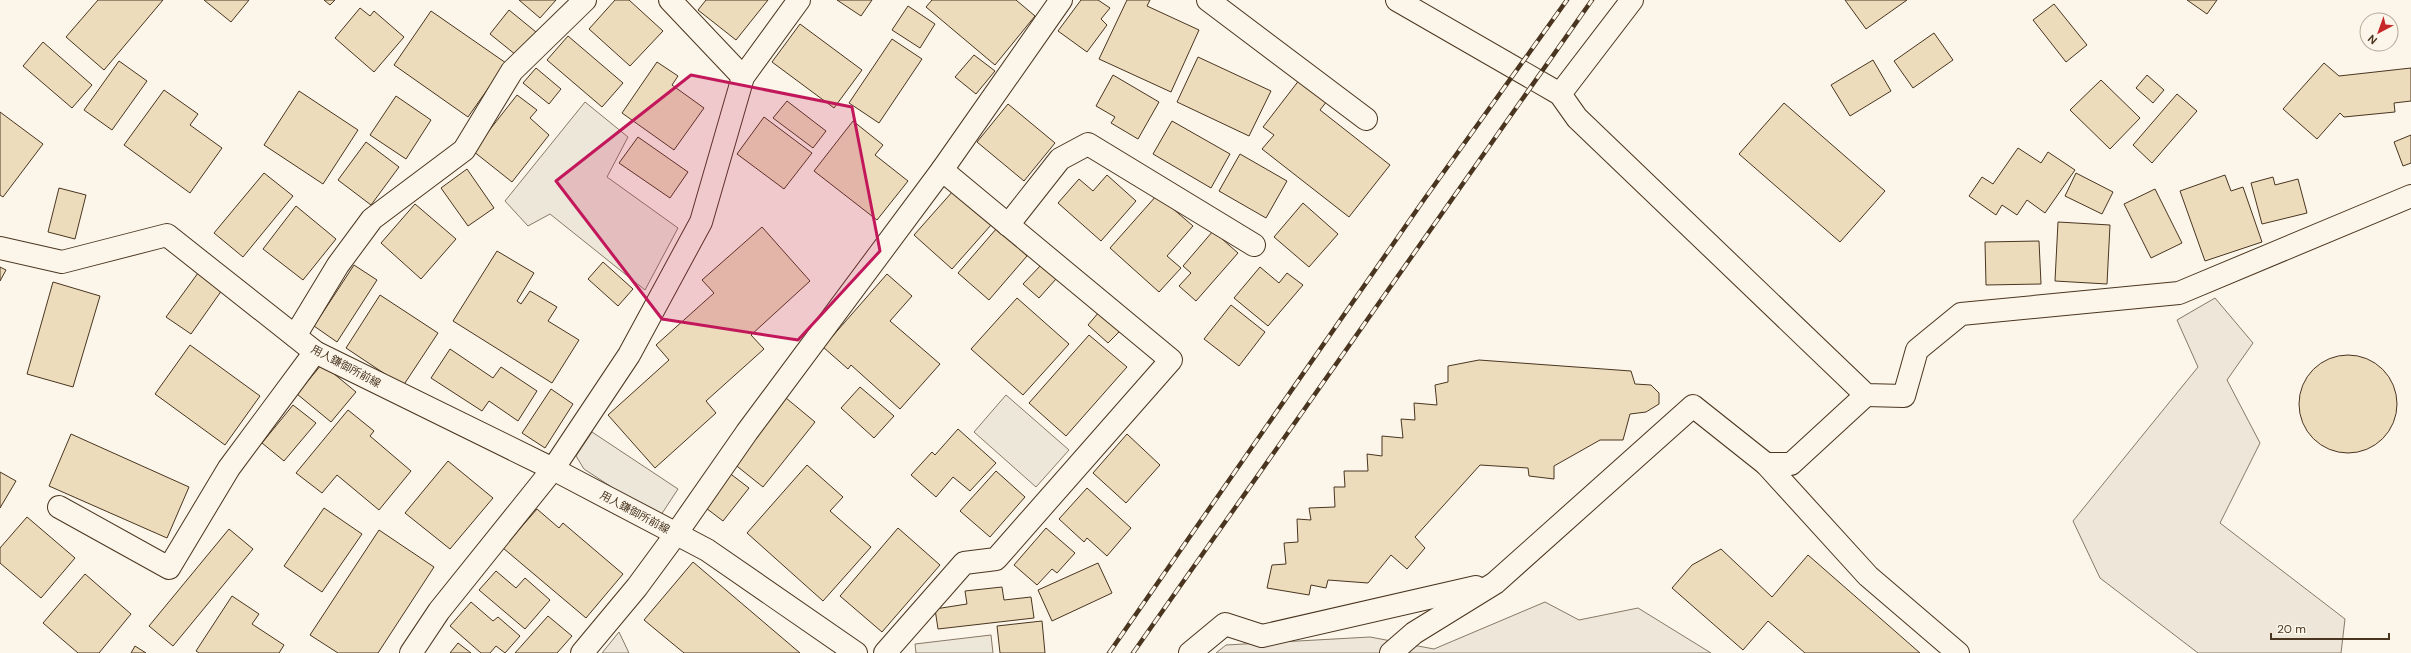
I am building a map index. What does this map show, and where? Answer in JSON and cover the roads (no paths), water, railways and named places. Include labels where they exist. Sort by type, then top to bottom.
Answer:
[{"type":"street","points":[[295,336],[338,264],[372,218],[464,150],[512,71],[585,0]]},
{"type":"street","points":[[670,0],[742,77]]},
{"type":"street","points":[[411,653],[439,611],[553,469],[629,355],[701,222],[742,77],[799,0]]},
{"type":"street","points":[[582,653],[637,587],[676,534],[747,432],[942,170],[1061,0]]},
{"type":"street","points":[[1208,0],[1366,119]]},
{"type":"street","points":[[1396,0],[1560,94],[1576,118],[1859,402]]},
{"type":"street","points":[[1560,94],[1632,0]]},
{"type":"street","points":[[1008,225],[1060,159],[1088,144],[1254,245]]},
{"type":"street","points":[[886,653],[964,563],[996,559],[1171,360],[942,170]]},
{"type":"street","points":[[1766,464],[1791,464],[1859,402],[1904,396],[1916,350],[1961,314],[2180,293],[2411,196]]},
{"type":"street","name":"用人鎌御所前線","points":[[0,248],[62,262],[166,236],[315,352],[553,469],[707,550],[856,653]]},
{"type":"street","points":[[59,508],[169,568],[229,468],[315,352]]},
{"type":"street","points":[[1391,653],[1414,633],[1495,583],[1692,406],[1766,464],[1868,576],[1958,653]]},
{"type":"street","points":[[1190,653],[1225,624],[1262,636],[1495,583]]},
{"type":"railway","points":[[1109,653],[1423,201],[1567,0]]},
{"type":"railway","points":[[1133,653],[1592,0]]}]
